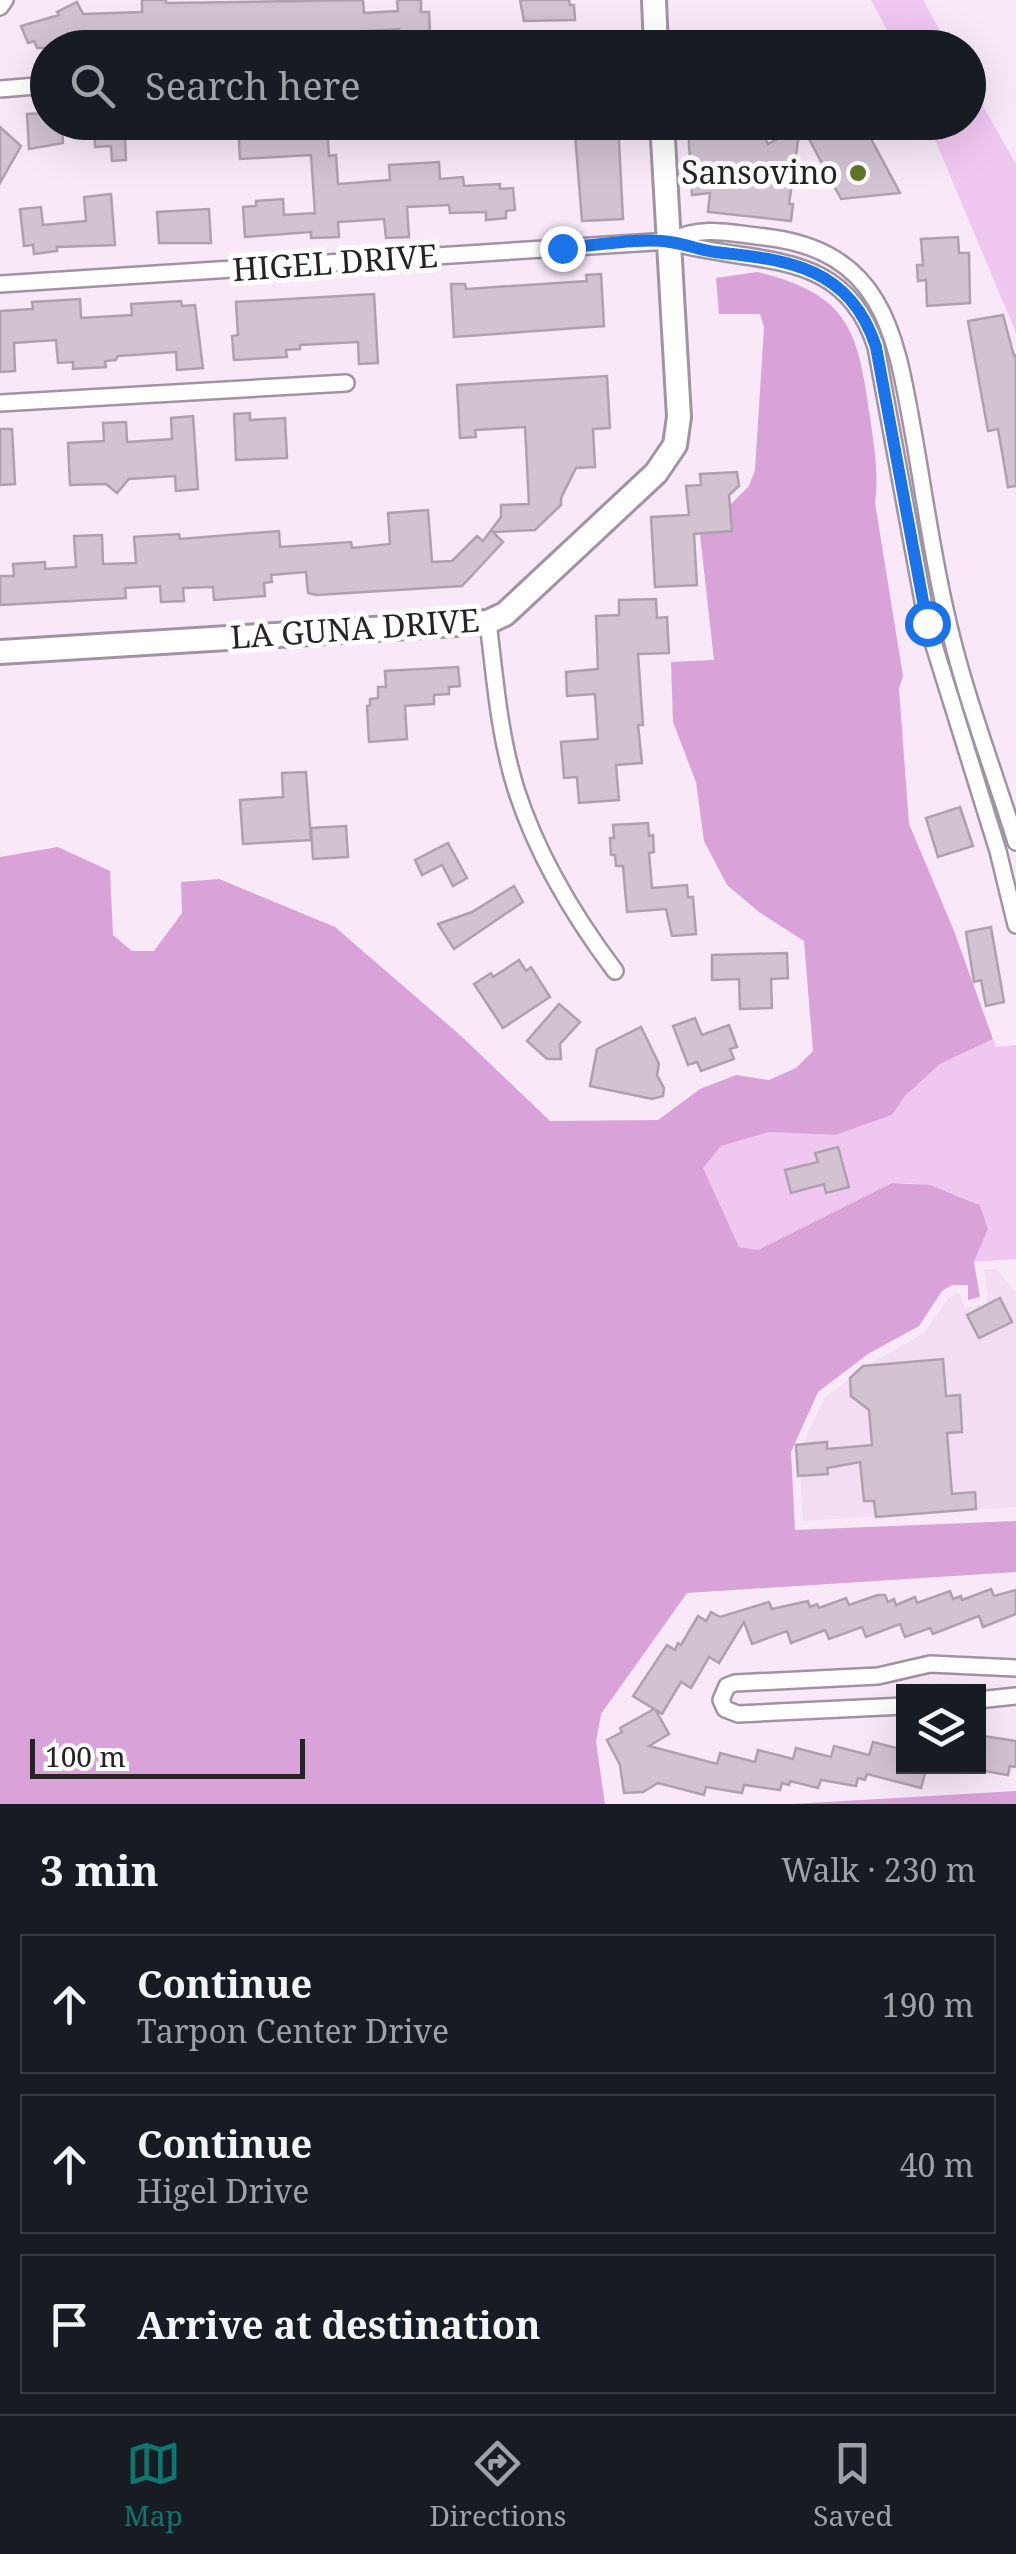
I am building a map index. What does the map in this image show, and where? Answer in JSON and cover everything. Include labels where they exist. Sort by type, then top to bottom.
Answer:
[{"type":"street","points":[[0,8],[4,0]]},
{"type":"street","points":[[654,0],[655,30]]},
{"type":"street","points":[[0,88],[30,86]]},
{"type":"street","name":"LA GUNA DRIVE","points":[[0,652],[488,622],[505,614],[656,473],[670,455],[678,434],[663,140]]},
{"type":"street","points":[[669,241],[692,230],[778,239],[804,246],[854,274],[881,308],[899,353],[948,622],[1016,842]]},
{"type":"street","points":[[669,241],[696,250],[772,258],[803,266],[840,288],[866,322],[879,359],[927,623],[998,852],[1016,925]]},
{"type":"street","name":"HIGEL DRIVE","points":[[0,284],[669,241]]},
{"type":"street","points":[[0,403],[346,382]]},
{"type":"street","points":[[488,622],[504,744],[524,813],[565,898],[615,971]]},
{"type":"street","points":[[896,1706],[738,1714],[721,1700],[727,1686],[735,1684],[878,1676],[930,1664],[1016,1668]]},
{"type":"street","points":[[986,1699],[1016,1696]]},
{"type":"shaded area","points":[[871,0],[923,0],[940,30],[887,30]]},
{"type":"shaded area","points":[[986,112],[1016,164],[1016,333],[935,140],[986,140]]},
{"type":"shaded area","points":[[757,272],[788,281],[830,305],[844,320],[860,361],[876,460],[875,503],[903,676],[899,689],[909,824],[993,1039],[940,1064],[905,1096],[892,1115],[835,1135],[769,1132],[721,1146],[703,1168],[739,1247],[758,1250],[892,1183],[930,1185],[980,1205],[988,1229],[974,1262],[980,1297],[968,1300],[968,1285],[952,1285],[942,1291],[919,1326],[868,1354],[818,1392],[791,1452],[795,1530],[1016,1521],[1016,1572],[687,1593],[601,1714],[596,1742],[605,1804],[0,1804],[0,857],[58,847],[110,871],[113,935],[132,951],[154,951],[182,913],[181,882],[219,879],[335,927],[460,1035],[550,1121],[658,1120],[700,1089],[736,1075],[769,1080],[796,1068],[813,1051],[804,941],[759,912],[727,885],[704,841],[696,782],[673,722],[671,662],[714,660],[700,535],[749,486],[755,470],[764,327],[760,314],[719,314],[716,278]]},
{"type":"shaded area","points":[[993,1039],[996,1047],[1016,1045],[1016,1259],[974,1262],[988,1229],[980,1205],[938,1188],[904,1183],[892,1183],[758,1250],[739,1247],[702,1168],[721,1146],[769,1132],[835,1135],[892,1115],[905,1096],[940,1064]]},
{"type":"shaded area","points":[[996,1269],[1016,1292],[1016,1507],[803,1521],[799,1454],[824,1398],[873,1362],[923,1334],[955,1294],[960,1294],[965,1308],[984,1305],[988,1298],[984,1270]]},
{"type":"shaded area","points":[[1016,1791],[1016,1804],[792,1804]]},
{"type":"building","points":[[142,0],[363,0],[364,13],[398,11],[397,0],[421,0],[421,12],[429,12],[430,30],[30,30],[28,43],[21,26],[59,15],[57,12],[77,2],[83,14],[142,12]]},
{"type":"building","points":[[520,0],[569,0],[574,5],[575,20],[524,21]]},
{"type":"building","points":[[27,114],[30,140],[63,143],[29,149]]},
{"type":"building","points":[[0,127],[21,146],[0,183]]},
{"type":"building","points":[[95,140],[125,140],[126,160],[112,161],[111,146],[95,147]]},
{"type":"building","points":[[239,140],[328,140],[329,156],[336,155],[338,184],[390,180],[389,165],[439,162],[440,179],[463,177],[464,186],[500,184],[500,189],[513,188],[515,210],[506,211],[506,218],[486,220],[486,212],[450,213],[449,205],[407,207],[409,237],[386,238],[384,219],[338,222],[339,237],[311,238],[311,232],[245,237],[243,207],[256,206],[256,201],[283,199],[284,215],[315,213],[311,155],[240,159]]},
{"type":"building","points":[[575,140],[619,140],[623,219],[582,221]]},
{"type":"building","points":[[689,140],[766,140],[768,144],[798,140],[789,204],[793,204],[791,221],[708,212],[710,193],[692,195]]},
{"type":"building","name":"Sansovino","points":[[810,140],[872,140],[900,193],[841,199]]},
{"type":"building","points":[[111,194],[115,245],[57,247],[57,251],[34,254],[33,245],[24,246],[20,209],[41,207],[43,225],[86,221],[84,197]]},
{"type":"building","points":[[209,209],[211,243],[159,243],[157,212]]},
{"type":"building","points":[[958,237],[959,253],[969,253],[970,303],[927,306],[926,280],[918,281],[917,265],[923,265],[921,239]]},
{"type":"building","points":[[601,274],[604,326],[454,337],[451,284],[465,284],[466,289],[587,281],[586,275]]},
{"type":"building","points":[[374,294],[378,363],[359,364],[358,342],[300,345],[300,349],[286,350],[287,357],[234,360],[232,336],[238,335],[236,302]]},
{"type":"building","points":[[80,299],[81,318],[132,315],[131,304],[181,301],[182,306],[195,305],[203,368],[177,370],[176,352],[118,356],[116,360],[105,361],[106,367],[73,369],[73,362],[58,363],[56,340],[14,343],[15,371],[0,372],[0,311],[33,309],[32,302]]},
{"type":"building","points":[[1003,315],[1016,355],[1016,486],[1008,487],[998,429],[988,431],[968,321]]},
{"type":"building","points":[[607,376],[610,428],[593,429],[595,467],[576,468],[561,505],[535,530],[493,532],[503,542],[462,586],[316,595],[308,593],[306,572],[271,575],[272,582],[264,583],[265,596],[214,600],[213,587],[183,588],[184,601],[161,602],[160,586],[125,588],[126,598],[0,605],[0,576],[14,576],[13,564],[45,562],[45,569],[76,567],[74,536],[102,535],[103,564],[136,563],[134,537],[179,534],[180,539],[279,531],[280,547],[351,542],[352,548],[390,544],[388,513],[428,510],[432,562],[452,561],[477,536],[483,541],[501,517],[501,505],[529,504],[525,427],[475,430],[476,437],[460,438],[457,385]]},
{"type":"building","points":[[250,413],[250,420],[285,418],[287,458],[236,460],[234,414]]},
{"type":"building","points":[[193,416],[198,489],[176,491],[175,476],[129,479],[117,493],[106,484],[70,485],[68,443],[104,441],[103,423],[126,422],[127,442],[172,439],[171,418]]},
{"type":"building","points":[[0,429],[12,429],[15,484],[0,485]]},
{"type":"building","points":[[737,472],[739,486],[729,495],[732,531],[694,534],[697,585],[655,587],[651,517],[689,515],[686,486],[701,485],[700,474]]},
{"type":"building","points":[[656,599],[657,618],[667,617],[669,653],[638,654],[642,763],[616,765],[619,800],[579,803],[577,777],[564,778],[561,742],[598,739],[595,694],[567,696],[566,672],[598,669],[596,616],[619,615],[619,600]]},
{"type":"building","points":[[458,667],[460,686],[449,687],[449,694],[434,695],[434,704],[405,706],[407,739],[369,742],[367,706],[370,699],[378,698],[378,687],[386,687],[385,671]]},
{"type":"building","points":[[306,772],[311,840],[243,844],[240,800],[283,797],[282,773]]},
{"type":"building","points":[[960,807],[973,846],[938,857],[926,818]]},
{"type":"building","points":[[648,823],[649,836],[653,835],[654,852],[649,853],[652,888],[687,885],[688,897],[693,897],[696,934],[672,936],[666,909],[627,912],[623,866],[616,866],[615,855],[611,855],[613,825]]},
{"type":"building","points":[[346,826],[348,857],[313,859],[311,828]]},
{"type":"building","points":[[448,843],[467,878],[453,886],[442,865],[422,875],[415,860]]},
{"type":"building","points":[[514,886],[523,902],[454,949],[438,924],[472,912]]},
{"type":"building","points":[[991,927],[1004,1002],[986,1006],[981,980],[974,982],[966,932]]},
{"type":"building","points":[[787,953],[788,978],[771,979],[772,1008],[740,1009],[739,979],[712,980],[712,955]]},
{"type":"building","points":[[519,960],[526,971],[531,967],[550,997],[503,1028],[474,984]]},
{"type":"building","points":[[559,1004],[580,1022],[560,1044],[561,1059],[547,1059],[527,1041]]},
{"type":"building","points":[[695,1018],[702,1035],[729,1025],[737,1047],[730,1049],[734,1059],[701,1071],[697,1062],[688,1065],[673,1026]]},
{"type":"building","points":[[641,1027],[659,1064],[657,1075],[664,1088],[663,1096],[652,1099],[590,1086],[597,1049]]},
{"type":"building","points":[[838,1147],[849,1187],[826,1193],[824,1184],[791,1193],[785,1170],[818,1162],[815,1153]]},
{"type":"building","points":[[1000,1298],[1012,1322],[979,1338],[967,1315]]},
{"type":"building","points":[[943,1359],[946,1396],[960,1395],[962,1432],[947,1433],[952,1494],[975,1492],[976,1509],[876,1517],[874,1501],[864,1501],[860,1462],[827,1468],[828,1474],[798,1476],[796,1445],[827,1442],[827,1449],[872,1445],[869,1410],[851,1396],[850,1378],[863,1366]]},
{"type":"building","points":[[991,1589],[994,1596],[1016,1590],[1016,1614],[983,1627],[979,1616],[933,1634],[930,1628],[905,1637],[900,1624],[866,1637],[862,1627],[829,1639],[825,1630],[791,1643],[787,1631],[752,1644],[744,1622],[719,1663],[709,1657],[691,1688],[681,1682],[662,1714],[655,1709],[669,1734],[649,1746],[717,1764],[720,1753],[755,1762],[758,1750],[793,1759],[796,1748],[831,1757],[834,1746],[869,1755],[873,1742],[896,1748],[896,1774],[925,1774],[921,1788],[867,1774],[865,1780],[858,1778],[856,1786],[821,1780],[818,1788],[790,1781],[789,1785],[782,1783],[780,1790],[744,1785],[742,1793],[706,1787],[704,1795],[658,1783],[643,1792],[624,1793],[620,1765],[607,1740],[654,1709],[633,1696],[667,1645],[675,1650],[678,1643],[681,1645],[698,1616],[706,1621],[711,1612],[720,1617],[769,1602],[772,1609],[808,1601],[810,1607],[817,1604],[819,1608],[846,1598],[849,1605],[878,1595],[885,1595],[888,1602],[894,1599],[896,1605],[915,1597],[917,1603],[950,1591],[953,1599],[961,1596],[962,1600]]},
{"type":"building","points":[[986,1736],[1016,1741],[1016,1767],[1010,1766],[1008,1775],[986,1771]]},
{"type":"place","name":"Sansovino","points":[[858,173]]},
{"type":"route","points":[[562,248],[669,241],[696,250],[772,258],[803,266],[840,288],[866,322],[876,347],[927,623]]}]
